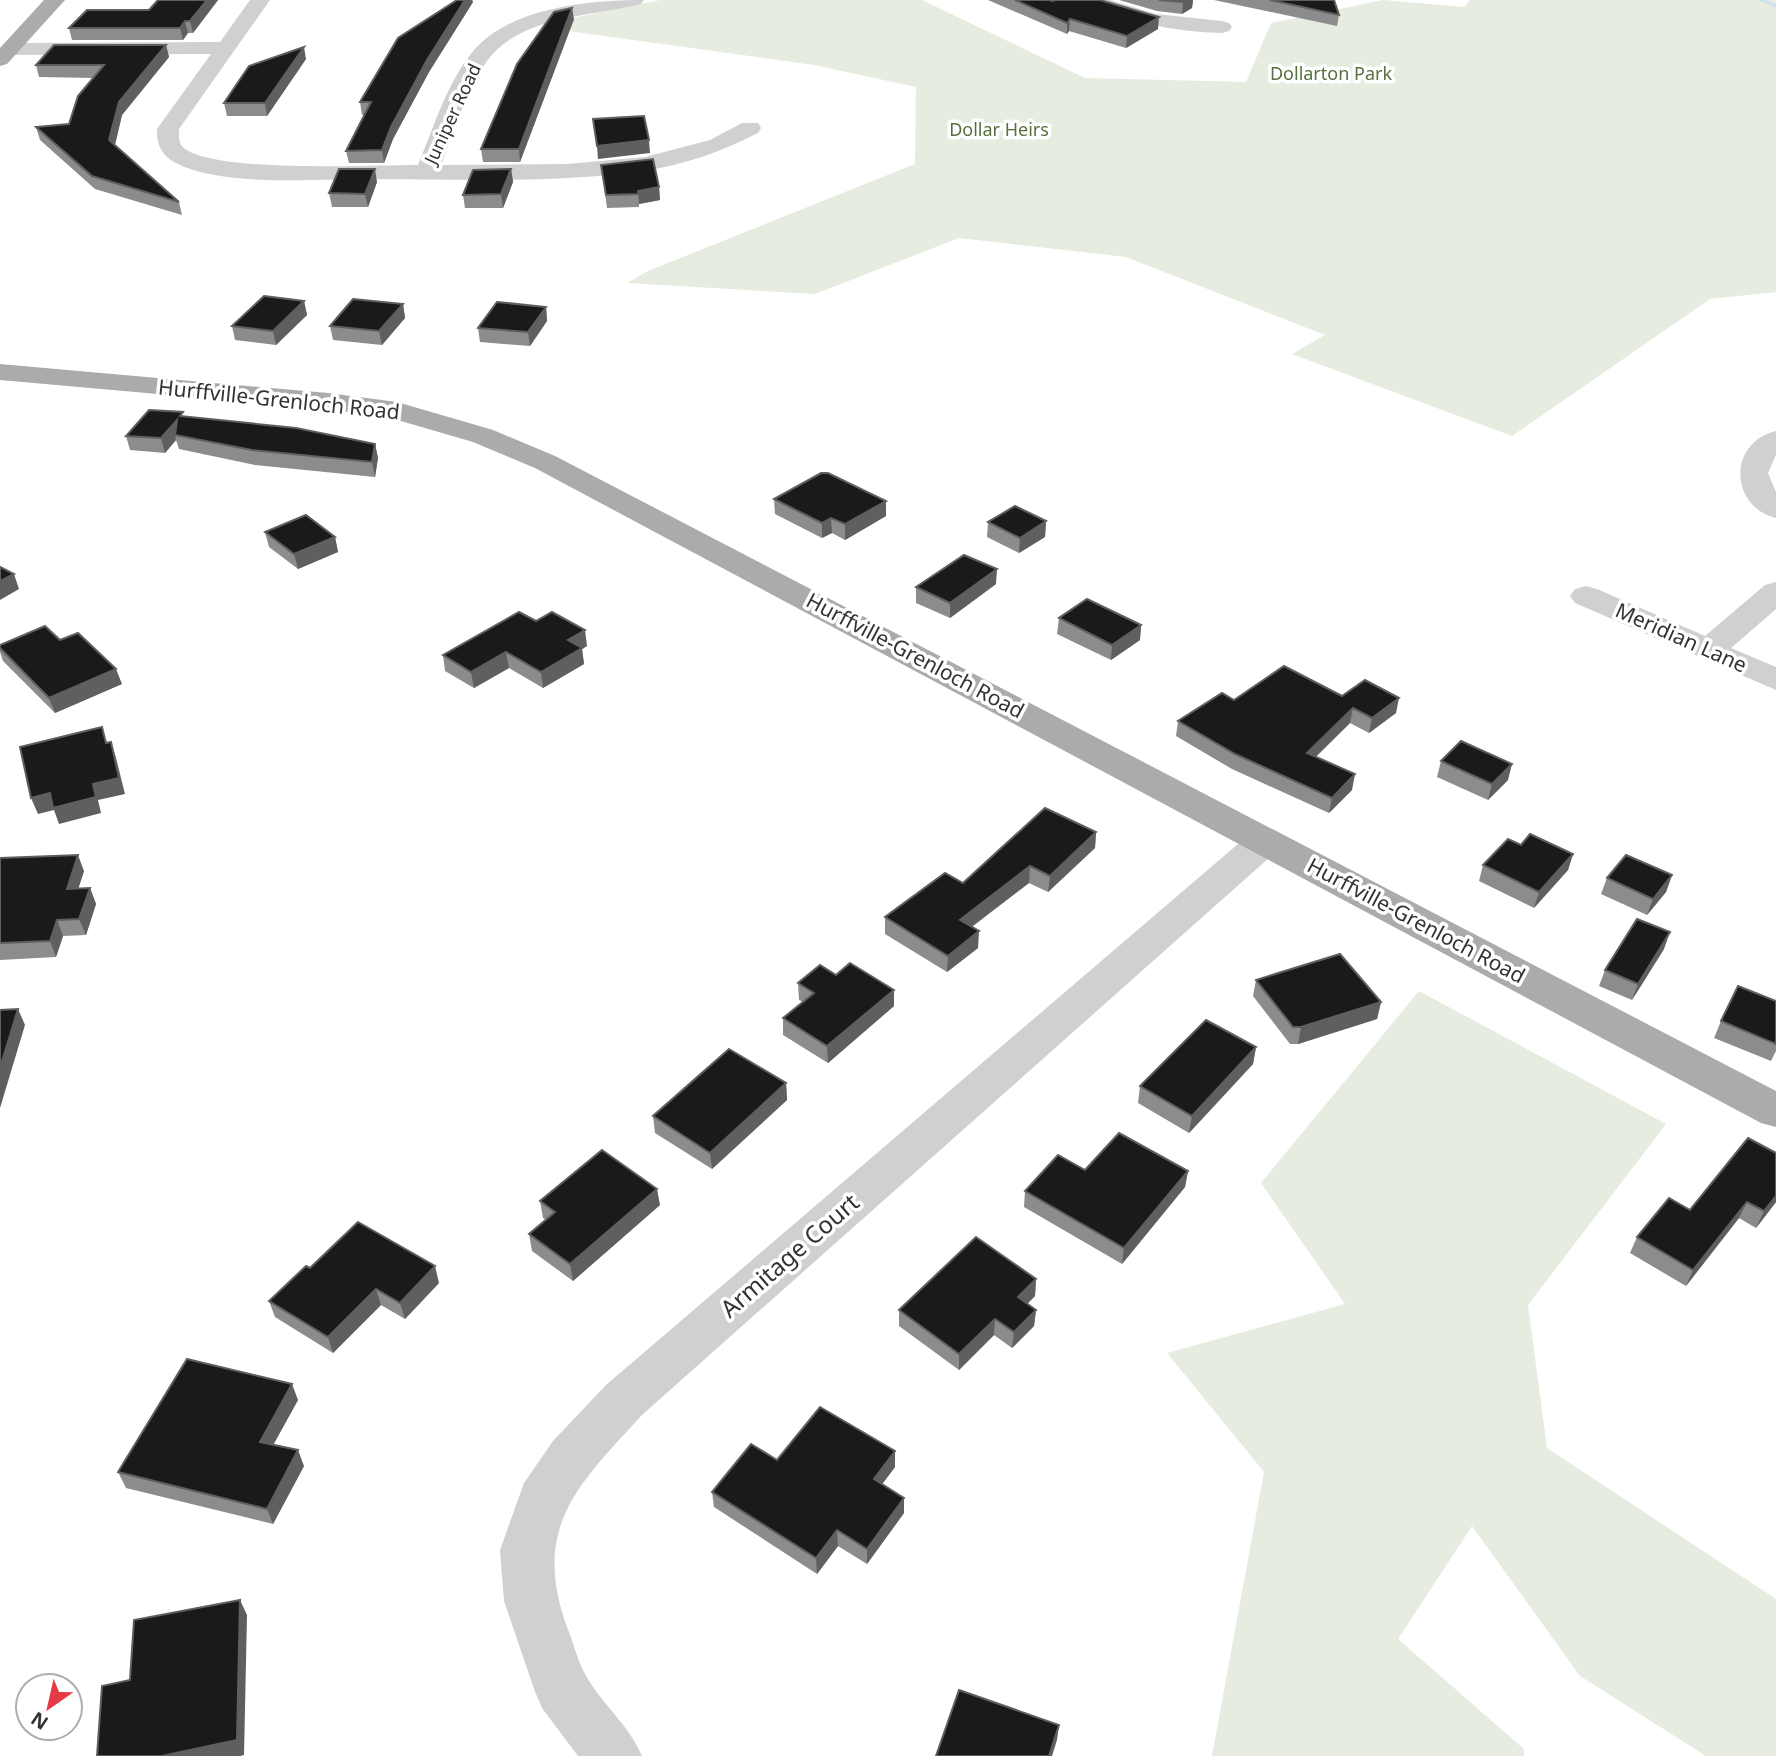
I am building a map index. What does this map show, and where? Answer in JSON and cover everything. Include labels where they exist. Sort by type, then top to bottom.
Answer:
[{"type":"main road","points":[[6,54],[55,0]]},
{"type":"main road","name":"Hurffville-Grenloch Road","points":[[0,372],[327,401],[397,411],[483,436],[545,462],[607,494],[1776,1111]]},
{"type":"street","points":[[260,0],[167,129],[167,141],[181,157],[205,166],[239,170],[550,171],[646,163],[702,151],[734,138],[750,128]]},
{"type":"street","name":"Juniper Road","points":[[426,172],[473,68],[489,47],[509,33],[541,20],[634,0]]},
{"type":"street","points":[[1093,0],[1148,19],[1187,26],[1223,27]]},
{"type":"street","points":[[6,54],[224,48]]},
{"type":"street","points":[[1776,440],[1757,457],[1753,468],[1757,486],[1776,509]]},
{"type":"street","points":[[1709,650],[1776,593]]},
{"type":"street","name":"Meridian Lane","points":[[1586,596],[1776,680]]},
{"type":"street","name":"Armitage Court","points":[[613,1756],[562,1689],[531,1601],[527,1550],[542,1500],[571,1457],[624,1401],[1265,841]]},
{"type":"green space","points":[[660,0],[922,0],[1085,78],[1246,82],[1271,23],[1383,0],[1465,7],[1470,0],[1776,0],[1776,292],[1710,299],[1512,436],[1292,354],[1325,335],[1126,257],[959,238],[815,294],[627,283],[648,271],[915,164],[916,87],[814,65],[539,27]]},
{"type":"green space","points":[[1419,991],[1666,1124],[1528,1305],[1547,1448],[1776,1599],[1776,1756],[1706,1756],[1580,1676],[1472,1526],[1398,1639],[1524,1749],[1524,1756],[1212,1756],[1264,1472],[1167,1353],[1345,1304],[1261,1183]]},
{"type":"building","points":[[158,0],[207,0],[190,21],[185,21],[180,28],[69,28],[87,10],[149,10]]},
{"type":"building","points":[[457,0],[465,0],[427,60],[391,127],[382,150],[346,151],[371,102],[360,102],[398,38]]},
{"type":"building","points":[[1015,0],[1100,0],[1159,17],[1127,36],[1070,19],[1067,23]]},
{"type":"building","points":[[1270,0],[1334,0],[1339,15]]},
{"type":"building","points":[[572,8],[519,149],[481,149],[517,64],[554,12]]},
{"type":"building","points":[[54,45],[166,45],[119,102],[109,140],[179,202],[92,176],[36,127],[69,124],[78,96],[104,65],[36,65]]},
{"type":"building","points":[[304,47],[265,103],[224,103],[249,66]]},
{"type":"building","points":[[644,116],[649,140],[597,146],[593,119]]},
{"type":"building","points":[[653,159],[659,187],[638,191],[638,194],[606,195],[601,165]]},
{"type":"building","points":[[339,169],[375,169],[365,194],[329,193]]},
{"type":"building","points":[[511,169],[501,194],[463,195],[473,170]]},
{"type":"building","points":[[264,296],[304,301],[273,331],[232,326]]},
{"type":"building","points":[[353,299],[403,304],[379,331],[330,326]]},
{"type":"building","points":[[497,302],[546,307],[528,332],[478,328]]},
{"type":"building","points":[[149,410],[183,412],[180,416],[296,428],[375,444],[372,462],[252,450],[175,435],[177,420],[161,438],[126,436]]},
{"type":"building","points":[[821,473],[828,473],[886,501],[845,524],[831,518],[822,523],[774,499]]},
{"type":"building","points":[[1015,506],[1046,521],[1020,538],[988,522]]},
{"type":"building","points":[[306,515],[335,537],[294,554],[265,532]]},
{"type":"building","points":[[964,555],[997,569],[950,603],[916,587]]},
{"type":"building","points":[[0,567],[14,574],[0,581]]},
{"type":"building","points":[[1087,599],[1141,625],[1112,645],[1059,618]]},
{"type":"building","points":[[519,612],[536,621],[552,612],[585,630],[568,640],[582,648],[541,672],[506,652],[471,672],[443,655]]},
{"type":"building","points":[[45,626],[60,640],[78,633],[116,669],[49,698],[0,648],[0,645]]},
{"type":"building","points":[[1284,666],[1342,696],[1365,680],[1399,698],[1372,718],[1353,708],[1307,753],[1355,774],[1332,798],[1235,754],[1178,721],[1222,693],[1234,700]]},
{"type":"building","points":[[102,727],[106,743],[111,742],[119,778],[93,784],[96,797],[53,808],[50,793],[31,798],[20,747]]},
{"type":"building","points":[[1461,741],[1512,764],[1492,784],[1441,761]]},
{"type":"building","points":[[1045,808],[1096,832],[1050,876],[1030,866],[960,920],[979,931],[948,956],[885,917],[945,873],[963,883]]},
{"type":"building","points":[[1530,834],[1573,854],[1539,892],[1483,865],[1508,839],[1521,845]]},
{"type":"building","points":[[78,855],[67,889],[90,888],[79,919],[57,920],[50,941],[0,943],[0,858]]},
{"type":"building","points":[[1626,855],[1672,875],[1653,899],[1607,878]]},
{"type":"building","points":[[1637,919],[1670,932],[1638,984],[1605,970]]},
{"type":"building","points":[[1340,954],[1381,1002],[1301,1027],[1293,1027],[1256,980]]},
{"type":"building","points":[[850,963],[894,990],[827,1046],[783,1018],[814,993],[798,983],[820,965],[836,975]]},
{"type":"building","points":[[1738,986],[1776,1001],[1776,1044],[1721,1021]]},
{"type":"building","points":[[18,1009],[0,1068],[0,1010]]},
{"type":"building","points":[[1206,1020],[1256,1047],[1192,1116],[1140,1086]]},
{"type":"building","points":[[729,1049],[786,1083],[710,1153],[653,1116]]},
{"type":"building","points":[[1119,1133],[1188,1171],[1124,1248],[1025,1191],[1058,1155],[1085,1170]]},
{"type":"building","points":[[1748,1138],[1776,1153],[1776,1196],[1764,1211],[1747,1202],[1693,1270],[1637,1237],[1669,1198],[1690,1210]]},
{"type":"building","points":[[602,1150],[657,1189],[570,1264],[529,1234],[555,1212],[540,1201]]},
{"type":"building","points":[[358,1222],[435,1266],[400,1303],[376,1289],[328,1337],[269,1301],[306,1266],[310,1268]]},
{"type":"building","points":[[976,1237],[1036,1279],[1018,1297],[1036,1310],[1014,1332],[995,1319],[959,1354],[899,1310]]},
{"type":"building","points":[[187,1359],[292,1384],[260,1442],[298,1450],[267,1509],[118,1472]]},
{"type":"building","points":[[820,1407],[895,1451],[874,1479],[904,1498],[867,1549],[837,1530],[816,1558],[712,1492],[751,1444],[777,1460]]},
{"type":"building","points":[[240,1600],[237,1740],[162,1756],[97,1756],[102,1686],[130,1680],[134,1620]]},
{"type":"building","points":[[959,1690],[1059,1725],[1049,1756],[936,1756]]},
{"type":"waterway","points":[[1761,0],[1776,6]]},
{"type":"park label","name":"Dollarton Park","points":[[1331,74]]},
{"type":"park label","name":"Dollar Heirs","points":[[999,130]]}]
